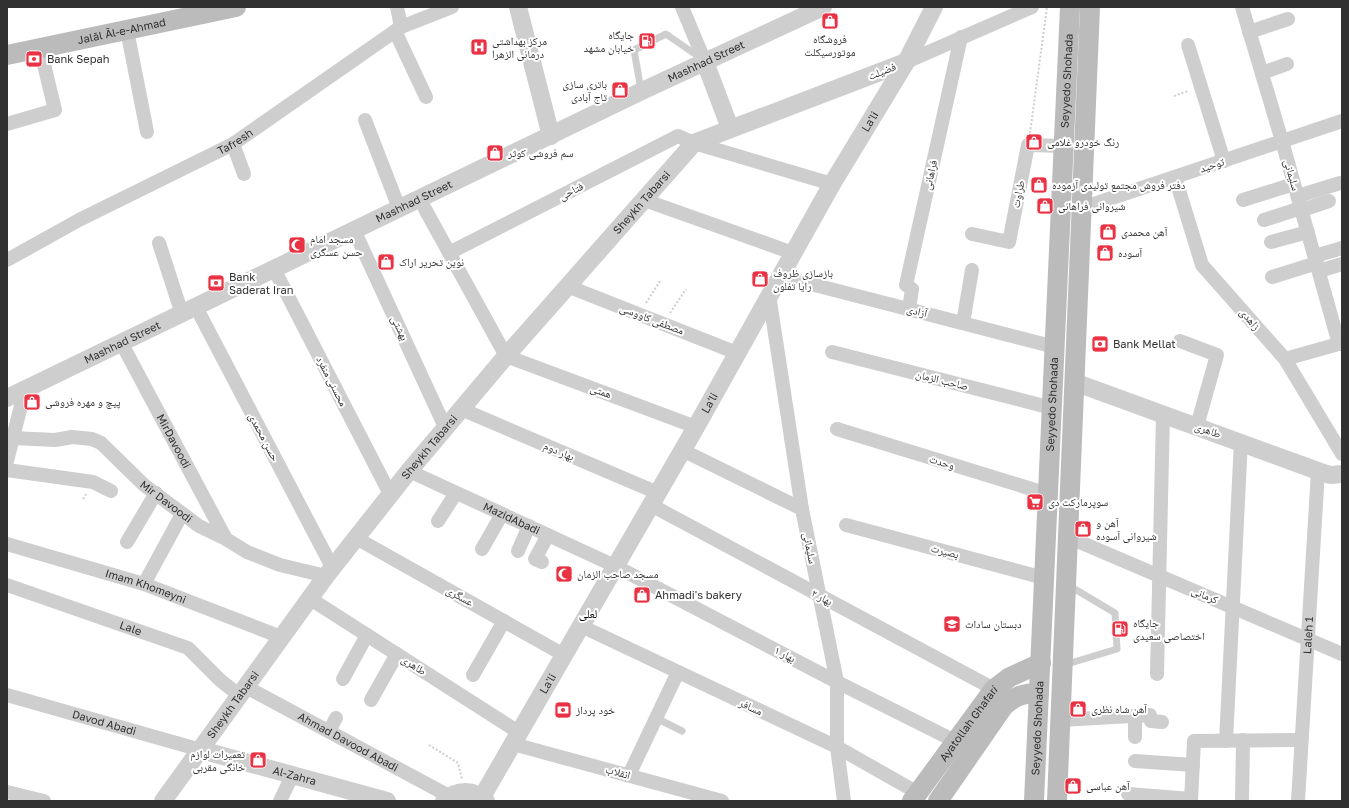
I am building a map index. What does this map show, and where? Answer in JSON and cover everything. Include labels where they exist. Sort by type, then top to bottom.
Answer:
[{"type":"main road","name":"Jalāl Āl-e-Ahmad","points":[[7,55],[236,7]]},
{"type":"main road","name":"Seyyedo Shohada","points":[[1034,801],[1070,7]]},
{"type":"main road","name":"Seyyedo Shohada","points":[[1056,801],[1090,7]]},
{"type":"main road","points":[[1044,578],[1066,583]]},
{"type":"main road","name":"Ayatollah Ghafari","points":[[915,797],[994,689],[1010,677],[1041,663]]},
{"type":"main road","name":"Ayatollah Ghafari","points":[[938,801],[1010,700],[1019,695],[1039,693]]},
{"type":"main road","points":[[955,741],[972,752]]},
{"type":"street","points":[[397,7],[398,29],[426,97]]},
{"type":"street","name":"Tafresh","points":[[7,260],[79,220],[234,144],[398,29],[452,7]]},
{"type":"street","points":[[518,7],[551,136]]},
{"type":"street","points":[[682,7],[730,128]]},
{"type":"street","name":"Mashhad Street","points":[[7,398],[122,344],[189,310],[642,91],[823,7]]},
{"type":"street","name":"La'li","points":[[465,797],[516,738],[696,427],[832,184],[906,62],[934,7]]},
{"type":"street","name":"فضیلت","points":[[730,128],[906,62],[1032,7]]},
{"type":"street","name":"سلیمانی","points":[[1242,7],[1341,344]]},
{"type":"street","points":[[1249,32],[1288,19]]},
{"type":"street","points":[[127,30],[147,132]]},
{"type":"street","name":"فراهانی","points":[[908,309],[912,289],[906,285],[961,37]]},
{"type":"street","points":[[1188,45],[1224,161]]},
{"type":"street","points":[[7,124],[54,110],[40,48]]},
{"type":"street","points":[[1262,73],[1287,64]]},
{"type":"street","points":[[365,120],[399,208]]},
{"type":"street","name":"توحید","points":[[1082,208],[1342,121]]},
{"type":"street","name":"Sheykh Tabarsi","points":[[163,801],[309,598],[390,494],[446,426],[694,143],[730,128]]},
{"type":"street","name":"فتاحی","points":[[449,253],[678,136],[694,143]]},
{"type":"street","points":[[694,143],[832,184]]},
{"type":"street","points":[[234,144],[244,174]]},
{"type":"street","points":[[1028,145],[1064,146]]},
{"type":"street","name":"طراوت","points":[[972,234],[1009,242],[1028,145]]},
{"type":"street","name":"زاهدی","points":[[1175,177],[1202,265],[1285,359],[1342,454]]},
{"type":"street","points":[[1264,220],[1299,199],[1340,182]]},
{"type":"street","points":[[1243,200],[1299,199],[1329,201]]},
{"type":"street","points":[[644,200],[793,253]]},
{"type":"street","points":[[425,209],[506,356]]},
{"type":"street","name":"بهشتی","points":[[354,230],[446,426]]},
{"type":"street","points":[[1271,242],[1308,232]]},
{"type":"street","name":"حسن محمدی","points":[[159,243],[189,310],[329,572]]},
{"type":"street","points":[[1317,264],[1342,248]]},
{"type":"street","points":[[1272,277],[1317,264],[1342,264]]},
{"type":"street","name":"محسنی منفرد","points":[[274,269],[390,494]]},
{"type":"street","points":[[963,323],[972,270]]},
{"type":"street","name":"آزادی","points":[[780,276],[1055,346]]},
{"type":"street","name":"مصطفی کاووسی","points":[[568,286],[737,353]]},
{"type":"street","name":"سلیمانی","points":[[769,295],[802,509],[836,682],[837,747],[844,801]]},
{"type":"street","points":[[1180,341],[1217,355],[1197,426]]},
{"type":"street","name":"MirDavoodi","points":[[122,344],[226,539]]},
{"type":"street","points":[[1285,359],[1341,344]]},
{"type":"street","name":"صاحب الزمان","points":[[832,352],[1052,408]]},
{"type":"street","name":"همتی","points":[[506,356],[696,427]]},
{"type":"street","name":"طاهری","points":[[1074,382],[1241,441],[1318,471],[1330,474],[1342,474]]},
{"type":"street","points":[[7,461],[25,390]]},
{"type":"street","name":"بهار دوم","points":[[461,409],[654,499]]},
{"type":"street","points":[[1157,674],[1164,414]]},
{"type":"street","name":"وحدت","points":[[837,429],[1048,494]]},
{"type":"street","name":"Mir Davoodi","points":[[13,438],[55,440],[72,437],[92,439],[109,449],[144,485],[199,526],[226,539],[247,552],[280,565],[329,572]]},
{"type":"street","points":[[1226,741],[1234,607],[1241,441]]},
{"type":"street","points":[[682,450],[802,509]]},
{"type":"street","points":[[7,470],[93,482],[111,491]]},
{"type":"street","name":"MazidAbadi","points":[[409,471],[616,566]]},
{"type":"street","name":"Laleh 1","points":[[1298,801],[1318,471]]},
{"type":"street","points":[[128,542],[156,493]]},
{"type":"street","points":[[438,521],[456,493]]},
{"type":"street","name":"بهار ۲","points":[[654,499],[818,595],[994,689]]},
{"type":"street","points":[[144,584],[182,514]]},
{"type":"street","points":[[482,549],[502,514]]},
{"type":"street","name":"بصیرت","points":[[846,525],[1044,578]]},
{"type":"street","points":[[518,551],[529,526]]},
{"type":"street","points":[[542,562],[536,560],[548,535]]},
{"type":"street","name":"کرمانی","points":[[1068,537],[1342,654]]},
{"type":"street","name":"عسگری","points":[[356,538],[564,654]]},
{"type":"street","name":"Imam Khomeyni","points":[[7,544],[144,584],[281,637]]},
{"type":"street","name":"بهار ۱","points":[[616,566],[836,682],[955,741]]},
{"type":"street","name":"Lale","points":[[7,585],[188,648],[220,680],[243,691]]},
{"type":"street","name":"طاهری","points":[[309,598],[397,654],[516,738]]},
{"type":"street","points":[[473,675],[504,621]]},
{"type":"street","name":"مسافر","points":[[581,626],[837,747],[915,797]]},
{"type":"street","points":[[343,679],[367,635]]},
{"type":"street","points":[[371,700],[397,654]]},
{"type":"street","points":[[629,776],[678,672]]},
{"type":"street","name":"Ahmad Davood Abadi","points":[[243,691],[465,797]]},
{"type":"street","name":"Davod Abadi","points":[[7,695],[201,750]]},
{"type":"street","points":[[1060,720],[1150,715],[1151,721],[1162,722]]},
{"type":"street","points":[[1135,716],[1135,738]]},
{"type":"street","points":[[329,731],[336,718]]},
{"type":"street","name":"انقلاب","points":[[516,738],[629,776],[722,801]]},
{"type":"street","points":[[1242,801],[1243,740]]},
{"type":"street","points":[[1128,794],[1191,800],[1194,741],[1301,740]]},
{"type":"street","name":"Al-Zahra","points":[[201,750],[292,776],[351,797],[387,801]]},
{"type":"street","points":[[1135,761],[1193,764]]},
{"type":"street","points":[[280,801],[292,776]]},
{"type":"street","points":[[7,792],[44,801]]},
{"type":"lane","points":[[642,91],[634,50],[666,34],[705,62]]},
{"type":"lane","points":[[1062,665],[1117,649],[1115,613],[1066,583]]},
{"type":"lane","points":[[656,718],[682,731]]},
{"type":"path","points":[[1028,145],[1047,7]]},
{"type":"path","points":[[1174,96],[1201,87]]},
{"type":"path","points":[[638,314],[660,281]]},
{"type":"path","points":[[663,324],[686,289]]},
{"type":"path","points":[[430,745],[458,763],[465,797]]},
{"type":"place","name":"فروشگاه موتورسیکلت","points":[[830,21]]},
{"type":"place","name":"جایگاه خیابان مشهد","points":[[647,41]]},
{"type":"place","name":"مرکز بهداشتی درمانی الزهرا","points":[[479,47]]},
{"type":"place","name":"Bank Sepah","points":[[34,59]]},
{"type":"place","name":"باتری سازی تاج آبادی","points":[[620,90]]},
{"type":"place","name":"رنگ خودرو غلامی","points":[[1034,142]]},
{"type":"place","name":"سم فروشی کوثر","points":[[495,153]]},
{"type":"place","name":"دفتر فروش مجتمع تولیدی آزموده","points":[[1039,185]]},
{"type":"place","name":"شیروانی فراهانی","points":[[1045,206]]},
{"type":"place","name":"آهن محمدی","points":[[1108,232]]},
{"type":"place","name":"مسجد امام حسن عسگری","points":[[297,245]]},
{"type":"place","name":"آسوده","points":[[1105,253]]},
{"type":"place","name":"نوین تحریر اراک","points":[[386,262]]},
{"type":"place","name":"بازسازی ظروف رایا تفلون","points":[[760,279]]},
{"type":"place","name":"Bank Saderat Iran","points":[[216,283]]},
{"type":"place","name":"Bank Mellat","points":[[1100,344]]},
{"type":"place","name":"پیچ و مهره فروشی","points":[[32,402]]},
{"type":"place","name":"سوپرمارکت دی","points":[[1035,502]]},
{"type":"place","name":"آهن و شیروانی آسوده","points":[[1083,529]]},
{"type":"place","name":"مسجد صاحب الزمان","points":[[564,574]]},
{"type":"place","name":"Ahmadi's bakery","points":[[642,595]]},
{"type":"place","name":"دبستان سادات","points":[[952,624]]},
{"type":"place","name":"جایگاه اختصاصی سعیدی","points":[[1120,629]]},
{"type":"place","name":"آهن شاه نظری","points":[[1078,709]]},
{"type":"place","name":"خود پرداز","points":[[563,710]]},
{"type":"place","name":"تعمیرات لوازم خانگی مقربی","points":[[258,760]]},
{"type":"place","name":"آهن عباسی","points":[[1073,786]]},
{"type":"district","name":"لعلی","points":[[588,614]]}]
